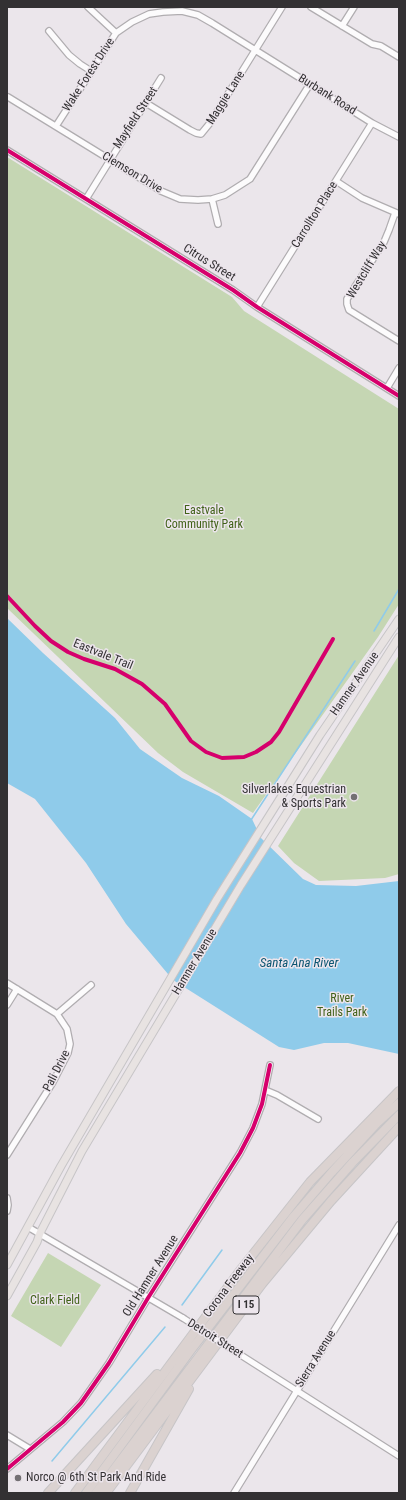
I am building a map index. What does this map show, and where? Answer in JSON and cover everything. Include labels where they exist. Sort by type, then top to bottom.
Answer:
[{"type":"highway","name":"Corona Freeway","points":[[75,1493],[242,1268],[310,1182],[399,1091]]},
{"type":"highway","points":[[86,1493],[294,1216],[332,1172],[399,1103]]},
{"type":"highway","points":[[96,1493],[302,1220],[353,1162],[399,1115]]},
{"type":"highway","name":"Corona Freeway","points":[[106,1493],[262,1284],[331,1200],[399,1127]]},
{"type":"highway","points":[[48,1493],[188,1341]]},
{"type":"highway","points":[[130,1493],[208,1356]]},
{"type":"main road","name":"Hamner Avenue","points":[[7,1265],[61,1166],[217,899],[320,735],[399,619]]},
{"type":"main road","name":"Hamner Avenue","points":[[7,1296],[37,1242],[40,1233],[82,1151],[241,885],[399,636]]},
{"type":"street","points":[[88,7],[116,33]]},
{"type":"street","name":"Maggie Lane","points":[[146,103],[190,130],[201,134],[210,123],[282,7]]},
{"type":"street","points":[[311,7],[372,44],[381,46],[399,57]]},
{"type":"street","points":[[342,26],[354,7]]},
{"type":"street","name":"Wake Forest Drive","points":[[56,126],[116,33],[132,22],[149,14],[182,11],[198,15],[256,50]]},
{"type":"street","points":[[49,31],[69,54],[91,71]]},
{"type":"street","name":"Burbank Road","points":[[256,50],[399,138]]},
{"type":"street","name":"Mayfield Street","points":[[86,199],[161,78]]},
{"type":"street","name":"Clemson Drive","points":[[8,97],[161,191],[180,199],[198,200],[212,199],[225,195],[250,179],[310,84]]},
{"type":"street","name":"Carrollton Place","points":[[257,307],[372,122]]},
{"type":"street","name":"Citrus Street","points":[[7,150],[233,290],[257,307],[399,396]]},
{"type":"street","points":[[336,181],[362,198],[397,213]]},
{"type":"street","points":[[212,199],[218,224]]},
{"type":"street","name":"Westcliff Way","points":[[397,213],[384,242],[347,299],[347,304],[349,310],[399,342]]},
{"type":"street","points":[[387,388],[399,368]]},
{"type":"street","name":"Pali Drive","points":[[7,983],[57,1014],[67,1029],[70,1044],[68,1053],[53,1082],[7,1156]]},
{"type":"street","points":[[57,1014],[91,985]]},
{"type":"street","points":[[7,1006],[17,989]]},
{"type":"street","name":"Old Hamner Avenue","points":[[7,1469],[63,1422],[81,1403],[109,1363],[148,1298],[240,1154],[253,1128],[262,1104],[270,1065]]},
{"type":"street","points":[[265,1090],[277,1095],[318,1119]]},
{"type":"street","points":[[7,1198],[7,1211]]},
{"type":"street","name":"Sierra Avenue","points":[[234,1493],[296,1390],[399,1225]]},
{"type":"street","name":"Detroit Street","points":[[28,1227],[183,1318],[399,1456]]},
{"type":"street","points":[[7,1435],[30,1449]]},
{"type":"green space","name":"Eastvale Community Park","points":[[7,157],[232,297],[244,311],[399,409],[399,604],[378,637],[253,813],[183,772],[158,753],[7,608]]},
{"type":"green space","name":"Silverlakes Equestrian & Sports Park","points":[[399,655],[399,874],[385,878],[319,881],[294,863],[278,846]]},
{"type":"green space","name":"Clark Field","points":[[48,1253],[101,1285],[61,1347],[11,1316]]},
{"type":"water","name":"Santa Ana River","points":[[7,618],[43,653],[115,718],[140,749],[182,778],[219,796],[252,819],[261,838],[303,879],[316,885],[356,886],[399,881],[399,1054],[348,1043],[324,1043],[294,1050],[279,1047],[173,980],[126,924],[86,863],[35,799],[7,783]]},
{"type":"waterway","points":[[374,631],[399,589]]},
{"type":"waterway","points":[[251,820],[355,661]]},
{"type":"waterway","points":[[182,1305],[222,1250]]},
{"type":"waterway","points":[[52,1461],[165,1327]]},
{"type":"cycle path","points":[[7,150],[233,290],[257,307],[399,396]]},
{"type":"cycle path","name":"Eastvale Trail","points":[[7,596],[51,641],[68,652],[115,669],[142,684],[165,704],[191,741],[206,752],[222,758],[244,757],[256,752],[271,742],[279,732],[333,639]]},
{"type":"cycle path","points":[[7,1469],[63,1422],[81,1403],[109,1363],[148,1298],[240,1153],[253,1128],[262,1104],[270,1065]]},
{"type":"place","name":"Silverlakes Equestrian & Sports Park","points":[[354,797]]},
{"type":"place","name":"Norco @ 6th St Park And Ride","points":[[18,1478]]},
{"type":"park label","name":"River Trails Park","points":[[342,1006]]}]
